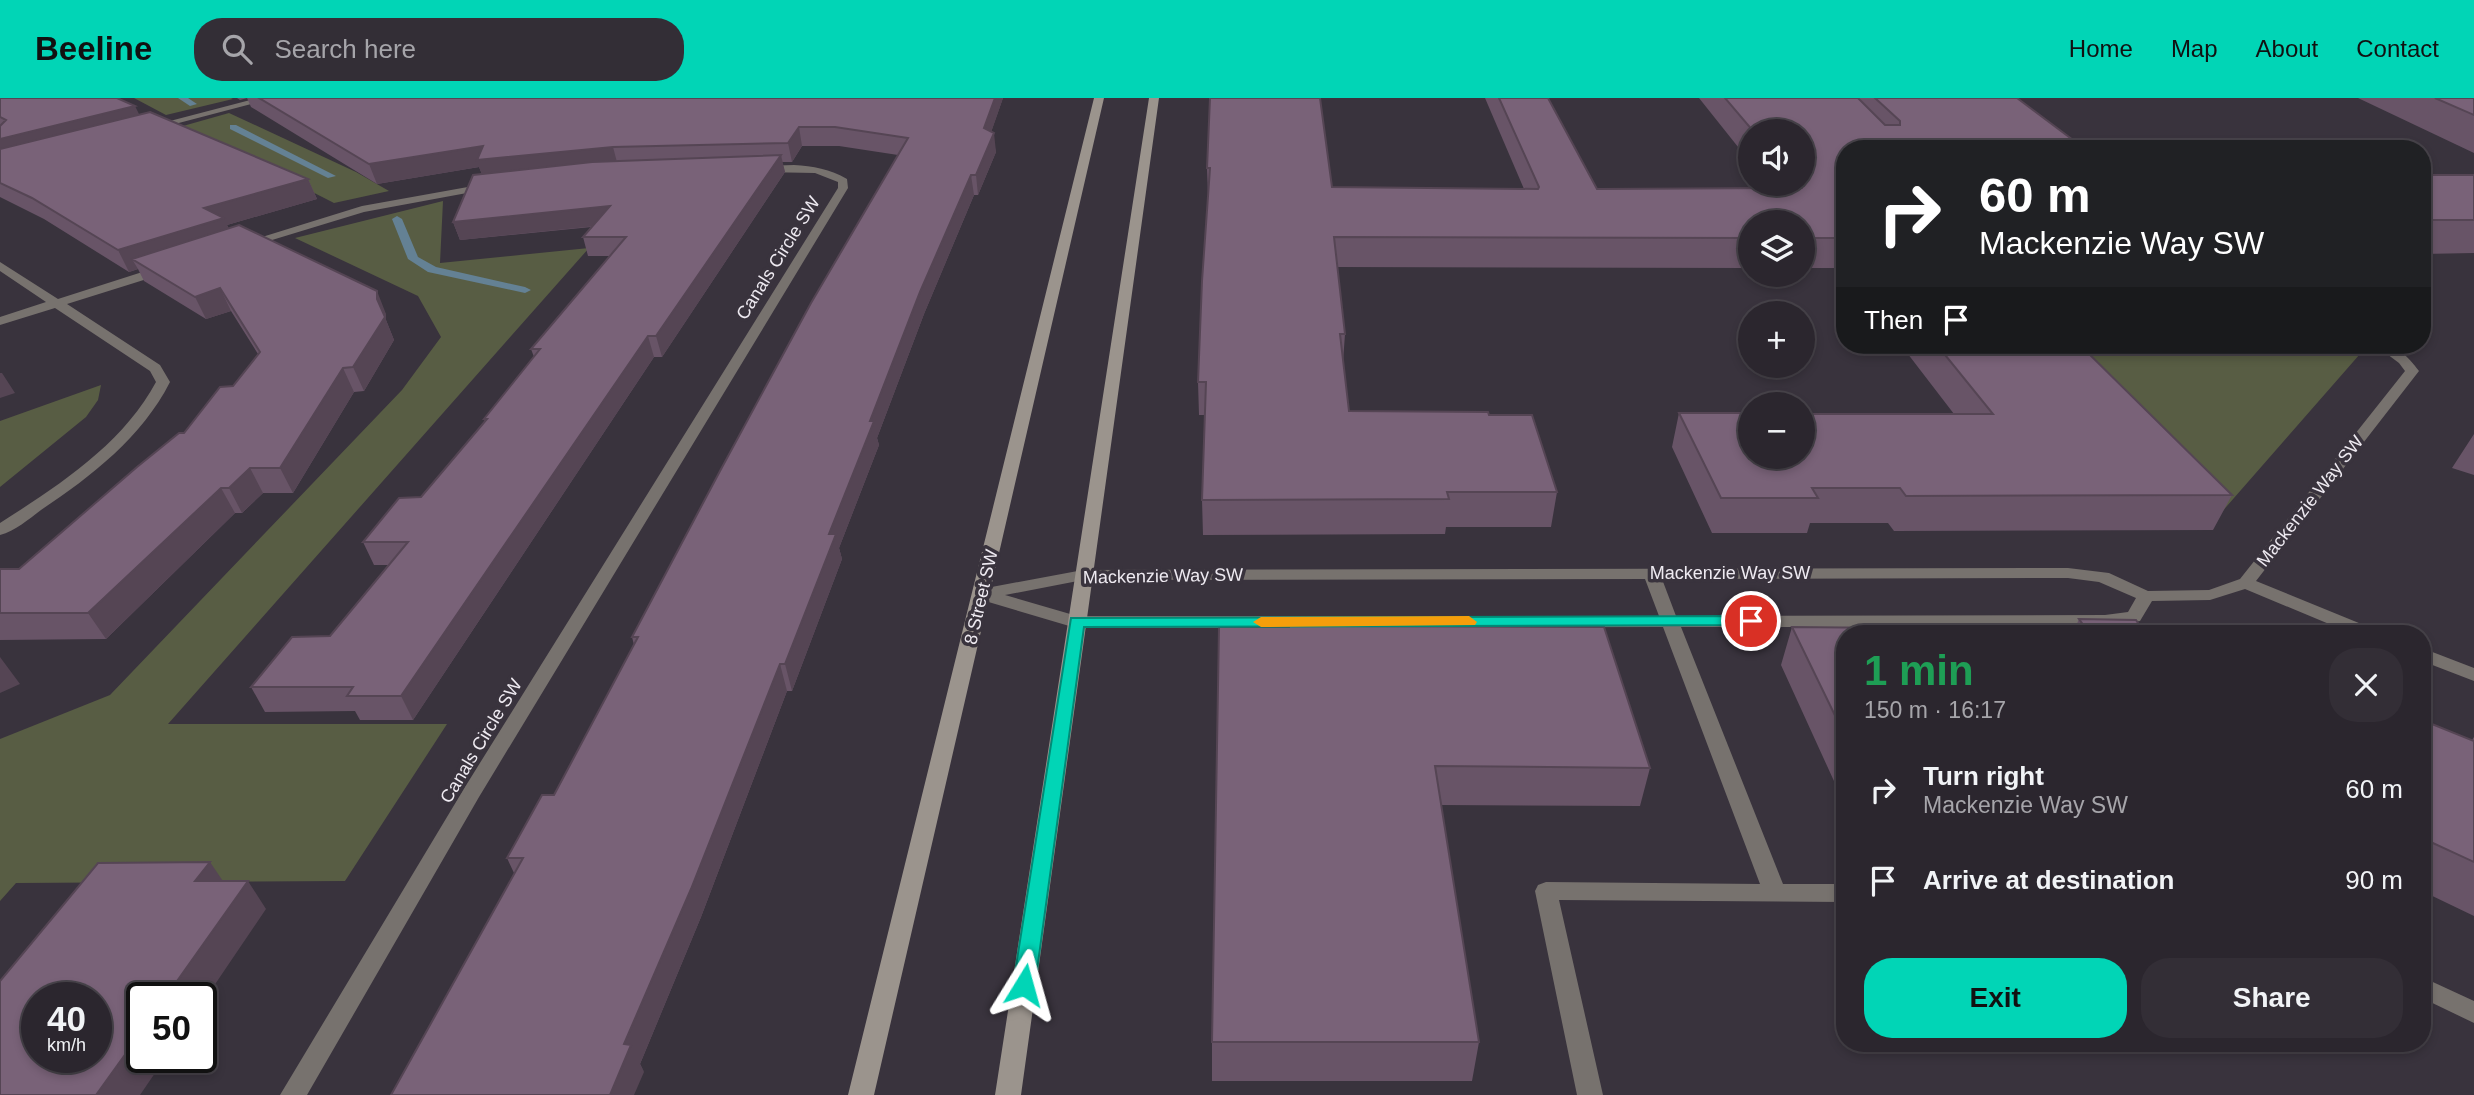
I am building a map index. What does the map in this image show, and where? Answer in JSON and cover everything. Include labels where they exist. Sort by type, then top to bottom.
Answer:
[{"type":"main road","name":"8 Street SW","points":[[861,1095],[1099,98]]},
{"type":"main road","points":[[1008,1095],[1154,98]]},
{"type":"street","points":[[139,131],[269,98]]},
{"type":"street","name":"Canals Circle SW","points":[[293,1095],[479,780],[843,188],[843,181],[836,175],[820,171],[746,169]]},
{"type":"street","points":[[225,250],[362,209],[504,184]]},
{"type":"street","points":[[0,266],[59,302],[155,368],[163,382],[157,399],[140,421],[92,463],[0,530]]},
{"type":"street","points":[[0,321],[176,266]]},
{"type":"street","name":"Mackenzie Way SW","points":[[981,594],[1083,575],[2068,573],[2103,577],[2146,596],[2210,595],[2246,583],[2412,371],[2395,354]]},
{"type":"street","points":[[1651,573],[1775,893]]},
{"type":"street","points":[[2246,583],[2348,625]]},
{"type":"street","points":[[981,594],[1076,622],[2105,621],[2134,617],[2146,596]]},
{"type":"street","points":[[2431,658],[2474,675]]},
{"type":"street","points":[[1590,1095],[1546,891],[1836,893]]},
{"type":"street","points":[[2431,992],[2474,1013]]},
{"type":"green space","points":[[134,98],[231,98],[233,99],[166,115]]},
{"type":"green space","points":[[229,113],[356,172],[389,191],[334,203],[183,126]]},
{"type":"green space","points":[[443,201],[440,263],[589,248],[168,724],[447,724],[345,881],[16,883],[0,901],[0,739],[110,695],[402,390],[441,337],[418,296],[295,238]]},
{"type":"green space","points":[[2064,354],[2360,354],[2220,514]]},
{"type":"green space","points":[[101,385],[98,400],[86,417],[0,487],[0,421]]},
{"type":"building","points":[[0,98],[117,98],[135,106],[0,139],[0,126],[6,120],[0,117]]},
{"type":"building","points":[[259,98],[995,98],[984,128],[994,133],[976,175],[971,175],[920,292],[870,421],[874,421],[829,534],[836,534],[785,664],[780,664],[691,889],[624,1044],[631,1045],[610,1095],[391,1095],[523,858],[507,858],[542,795],[554,795],[638,637],[632,637],[720,471],[811,303],[908,138],[835,127],[799,127],[788,143],[613,147],[477,160],[483,146],[369,164]]},
{"type":"building","points":[[1210,98],[1320,98],[1332,187],[1538,189],[1499,98],[1548,98],[1597,189],[1738,188],[1738,196],[1815,196],[1815,119],[1743,119],[1725,98],[1858,98],[1885,125],[1900,125],[1900,121],[1875,98],[2017,98],[2073,140],[1836,140],[1836,238],[1815,238],[1815,210],[1738,210],[1738,238],[1334,237],[1345,334],[1340,334],[1349,411],[1532,415],[1557,492],[1447,492],[1449,499],[1202,500],[1206,382],[1198,382],[1210,168],[1207,168]]},
{"type":"building","points":[[2435,98],[2474,98],[2474,115]]},
{"type":"building","points":[[150,112],[308,179],[204,208],[224,218],[118,250],[32,198],[0,183],[0,149]]},
{"type":"building","points":[[781,155],[656,336],[648,336],[401,696],[347,696],[353,687],[251,687],[292,637],[330,636],[408,542],[363,542],[399,498],[421,497],[487,419],[484,419],[540,349],[531,349],[626,237],[583,237],[610,206],[453,222],[473,175],[592,162]]},
{"type":"building","points":[[2431,175],[2474,175],[2474,220],[2431,220]]},
{"type":"building","points":[[239,225],[377,291],[377,299],[385,317],[353,367],[343,368],[280,468],[250,468],[229,488],[221,488],[88,613],[0,613],[0,569],[19,569],[137,467],[179,433],[184,433],[220,387],[233,386],[260,352],[220,288],[195,297],[132,259]]},
{"type":"building","points":[[1944,354],[2089,354],[2232,495],[1906,496],[1900,488],[1812,488],[1818,498],[1721,498],[1679,413],[1738,413],[1738,469],[1815,469],[1815,414],[1993,414]]},
{"type":"building","points":[[2079,619],[2136,620],[2139,625],[2083,625]]},
{"type":"building","points":[[1289,620],[1340,620],[1340,626],[1604,627],[1650,768],[1435,766],[1479,1042],[1212,1042],[1219,627],[1289,627]]},
{"type":"building","points":[[1792,627],[1836,627],[1836,718]]},
{"type":"building","points":[[2431,724],[2474,741],[2474,862],[2431,842]]},
{"type":"building","points":[[210,862],[195,881],[248,881],[176,982],[126,982],[126,1053],[112,1073],[112,982],[21,982],[21,1073],[112,1073],[96,1095],[0,1095],[0,981],[98,863]]},
{"type":"waterway","points":[[182,98],[193,104]]},
{"type":"waterway","points":[[233,127],[331,176]]},
{"type":"waterway","points":[[397,219],[413,259],[432,270],[525,290]]},
{"type":"slow traffic","points":[[1261,622],[1469,622]]},
{"type":"route","points":[[1024,985],[1076,622],[1751,621]]}]
